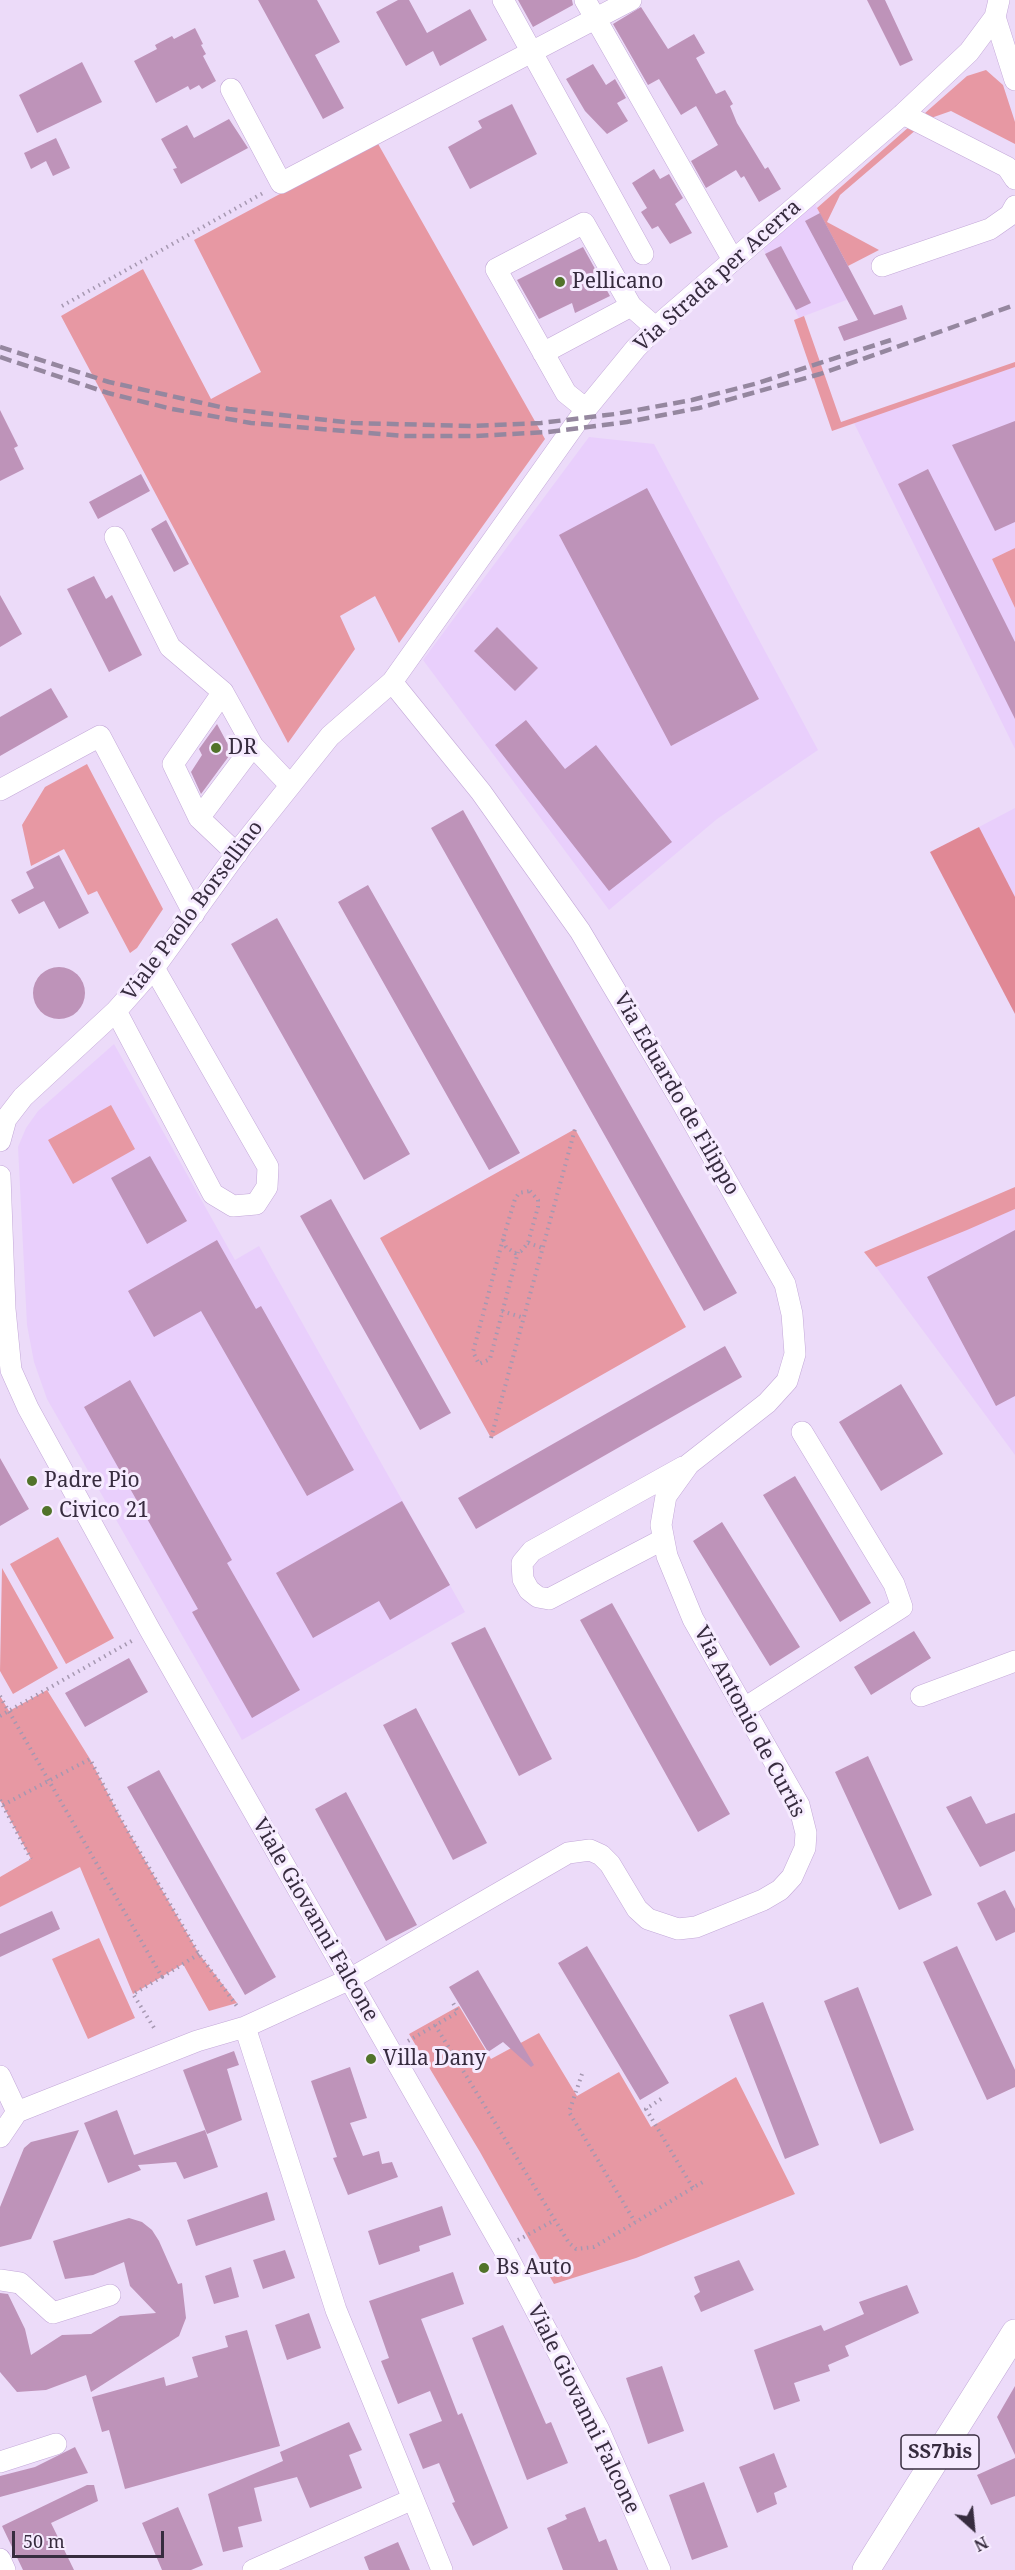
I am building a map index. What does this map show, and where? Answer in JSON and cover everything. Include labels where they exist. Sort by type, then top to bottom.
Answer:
[{"type":"main road","name":"SS7bis","points":[[866,2570],[1015,2333]]},
{"type":"street","points":[[502,0],[643,254]]},
{"type":"street","points":[[585,0],[733,260]]},
{"type":"street","points":[[231,88],[281,183],[631,0]]},
{"type":"street","points":[[1003,10],[1015,80]]},
{"type":"street","name":"Via Strada per Acerra","points":[[392,682],[586,409],[636,348],[733,260],[903,114],[969,51],[1003,10]]},
{"type":"street","points":[[903,114],[1006,166],[1015,179]]},
{"type":"street","points":[[882,266],[990,229],[1010,215],[1015,206]]},
{"type":"street","points":[[586,409],[566,393],[496,269],[584,223],[631,306],[656,328]]},
{"type":"street","points":[[543,352],[631,306]]},
{"type":"street","points":[[115,537],[170,647],[223,692],[252,746],[290,785]]},
{"type":"street","name":"Viale Paolo Borsellino","points":[[0,1141],[6,1119],[23,1097],[116,1011],[154,968],[237,854],[330,736],[392,682]]},
{"type":"street","name":"Via Eduardo de Filippo","points":[[392,682],[481,792],[580,931],[680,1099],[785,1284],[792,1314],[795,1354],[787,1381],[767,1403],[689,1464],[675,1480],[662,1510]]},
{"type":"street","points":[[223,692],[173,764],[199,818],[237,854]]},
{"type":"street","points":[[0,790],[100,736],[194,914]]},
{"type":"street","points":[[199,818],[252,746]]},
{"type":"street","points":[[116,1011],[213,1194],[233,1206],[256,1204],[267,1187],[268,1167],[154,968]]},
{"type":"street","points":[[0,1176],[5,1371]]},
{"type":"street","name":"Viale Giovanni Falcone","points":[[5,1371],[28,1408],[150,1630],[348,1980],[503,2248],[599,2430],[660,2570]]},
{"type":"street","points":[[743,1709],[902,1607],[894,1584],[801,1432]]},
{"type":"street","points":[[662,1540],[549,1599],[538,1597],[523,1579],[522,1563],[532,1551],[689,1464]]},
{"type":"street","name":"Via Antonio de Curtis","points":[[348,1980],[568,1853],[579,1849],[590,1850],[610,1864],[637,1909],[648,1919],[678,1929],[696,1927],[763,1900],[780,1890],[792,1877],[805,1848],[803,1818],[799,1805],[693,1619],[662,1540],[662,1510]]},
{"type":"street","points":[[921,1696],[1015,1661]]},
{"type":"street","points":[[0,2138],[17,2112],[197,2041],[245,2027],[348,1980]]},
{"type":"street","points":[[245,2027],[336,2310],[442,2570]]},
{"type":"street","points":[[0,2076],[17,2112]]},
{"type":"street","points":[[0,2280],[20,2283],[53,2313],[110,2295]]},
{"type":"street","points":[[0,2462],[56,2444]]},
{"type":"street","points":[[253,2570],[413,2499]]},
{"type":"street","points":[[0,2559],[5,2570]]},
{"type":"path","points":[[62,306],[281,183]]},
{"type":"path","points":[[491,1438],[575,1129]]},
{"type":"path","points":[[530,1191],[538,1200],[538,1207],[528,1243],[518,1252],[490,1359],[479,1364],[472,1352],[503,1239],[515,1199],[519,1193],[530,1191]]},
{"type":"path","points":[[503,1239],[506,1247],[518,1252]]},
{"type":"path","points":[[528,1243],[543,1248]]},
{"type":"path","points":[[502,1311],[524,1318]]},
{"type":"path","points":[[0,1716],[150,1630]]},
{"type":"path","points":[[0,1695],[162,1977]]},
{"type":"path","points":[[3,1805],[90,1759],[121,1819],[199,1954],[237,2003],[245,2027]]},
{"type":"path","points":[[0,1800],[31,1859]]},
{"type":"path","points":[[156,2031],[133,1994],[199,1954]]},
{"type":"path","points":[[389,2051],[458,2012],[453,2003]]},
{"type":"path","points":[[435,2025],[569,2243],[576,2249],[586,2250],[706,2180]]},
{"type":"path","points":[[582,2074],[569,2112],[635,2222]]},
{"type":"path","points":[[661,2099],[646,2109],[693,2188]]},
{"type":"path","points":[[503,2248],[555,2220]]},
{"type":"shaded area","points":[[986,70],[1003,85],[1015,122],[1015,144],[951,111],[931,118],[925,113],[967,76]]},
{"type":"shaded area","points":[[910,126],[917,129],[840,195],[827,222],[879,250],[848,266],[817,208]]},
{"type":"shaded area","points":[[377,142],[545,439],[399,643],[375,596],[340,616],[355,649],[288,743],[61,316],[143,269],[211,399],[261,372],[194,240]]},
{"type":"shaded area","points":[[811,196],[862,294],[799,318],[760,243]]},
{"type":"shaded area","points":[[804,316],[841,422],[1015,362],[1015,367],[832,431],[794,320]]},
{"type":"shaded area","points":[[1015,367],[1015,548],[992,559],[1015,608],[1015,749],[854,423]]},
{"type":"shaded area","points":[[589,437],[654,444],[818,750],[717,819],[609,910],[423,660]]},
{"type":"shaded area","points":[[1015,548],[1015,608],[992,559]]},
{"type":"shaded area","points":[[87,764],[163,909],[137,948],[130,953],[97,891],[88,895],[64,849],[31,866],[22,825],[45,787]]},
{"type":"shaded area","points":[[1015,808],[1015,897],[979,827]]},
{"type":"shaded area","points":[[979,827],[1015,897],[1015,1014],[930,852]]},
{"type":"shaded area","points":[[114,1044],[235,1260],[259,1246],[465,1612],[242,1740],[47,1399],[34,1362],[27,1325],[18,1147],[26,1128],[38,1111]]},
{"type":"shaded area","points":[[111,1105],[135,1149],[73,1184],[48,1140]]},
{"type":"shaded area","points":[[575,1129],[686,1327],[491,1438],[380,1238]]},
{"type":"shaded area","points":[[1015,1187],[1015,1209],[967,1230],[876,1267],[864,1252]]},
{"type":"shaded area","points":[[1015,1209],[1015,1455],[876,1267]]},
{"type":"shaded area","points":[[58,1537],[114,1638],[66,1664],[10,1564]]},
{"type":"shaded area","points":[[2,1568],[58,1668],[13,1694],[0,1671]]},
{"type":"shaded area","points":[[47,1690],[90,1759],[121,1819],[199,1954],[237,2003],[209,2011],[183,1964],[133,1994],[80,1867],[0,1907],[0,1877],[31,1859],[0,1800],[0,1696],[9,1711]]},
{"type":"shaded area","points":[[99,1938],[135,2018],[88,2039],[52,1959]]},
{"type":"shaded area","points":[[459,2006],[491,2059],[539,2033],[577,2096],[619,2072],[651,2127],[736,2077],[795,2194],[636,2258],[554,2284],[480,2152],[409,2034]]},
{"type":"building","points":[[258,0],[317,0],[340,42],[315,55],[344,108],[323,119]]},
{"type":"building","points":[[398,0],[409,0],[427,33],[470,9],[487,40],[440,66],[433,51],[406,66],[376,12]]},
{"type":"building","points":[[518,0],[572,0],[573,5],[533,27]]},
{"type":"building","points":[[867,0],[885,0],[913,60],[900,66]]},
{"type":"building","points":[[641,7],[668,49],[694,34],[705,53],[696,58],[716,94],[725,90],[733,104],[730,106],[737,123],[765,169],[768,167],[781,189],[759,202],[744,176],[741,178],[736,170],[706,188],[691,161],[718,145],[696,106],[681,115],[659,79],[648,85],[613,24]]},
{"type":"building","points":[[195,28],[206,54],[203,56],[216,81],[202,89],[199,85],[190,90],[188,86],[156,103],[134,61],[157,49],[155,45],[172,36],[174,39]]},
{"type":"building","points":[[82,62],[102,102],[37,133],[19,95]]},
{"type":"building","points":[[593,64],[606,85],[615,79],[626,98],[617,103],[628,121],[607,134],[585,111],[566,79]]},
{"type":"building","points":[[512,104],[537,154],[470,189],[448,147],[482,128],[478,121]]},
{"type":"building","points":[[229,119],[248,148],[181,184],[173,169],[177,168],[161,139],[187,125],[194,138]]},
{"type":"building","points":[[56,138],[70,168],[53,176],[46,161],[31,169],[24,153]]},
{"type":"building","points":[[654,169],[660,179],[669,174],[683,198],[675,204],[692,233],[670,244],[658,226],[652,229],[641,212],[647,208],[632,183]]},
{"type":"building","points":[[820,213],[874,315],[902,305],[907,319],[844,341],[838,327],[858,320],[805,221]]},
{"type":"building","points":[[781,246],[811,303],[796,310],[765,254]]},
{"type":"building","points":[[583,247],[610,296],[575,313],[572,303],[539,319],[517,280]]},
{"type":"building","points":[[0,410],[18,446],[14,448],[24,469],[0,481]]},
{"type":"building","points":[[1015,421],[1015,522],[995,531],[952,445]]},
{"type":"building","points":[[928,469],[1015,642],[1015,719],[898,484]]},
{"type":"building","points":[[141,474],[150,491],[98,519],[89,502]]},
{"type":"building","points":[[647,488],[759,699],[671,746],[559,535]]},
{"type":"building","points":[[166,520],[189,564],[174,572],[151,529]]},
{"type":"building","points":[[94,576],[106,599],[112,595],[142,655],[109,672],[67,589]]},
{"type":"building","points":[[0,595],[22,634],[0,647]]},
{"type":"building","points":[[497,627],[538,668],[515,691],[474,651]]},
{"type":"building","points":[[51,688],[68,717],[0,756],[0,717]]},
{"type":"building","points":[[526,720],[565,769],[596,745],[672,842],[609,891],[495,745]]},
{"type":"building","points":[[217,724],[232,752],[201,794],[191,772],[202,755],[199,749]]},
{"type":"building","points":[[463,810],[737,1293],[704,1311],[431,828]]},
{"type":"building","points":[[59,855],[89,913],[59,929],[44,901],[19,914],[11,900],[34,888],[26,872]]},
{"type":"building","points":[[368,885],[520,1153],[489,1170],[338,902]]},
{"type":"building","points":[[277,918],[410,1154],[364,1180],[231,944]]},
{"type":"building","points":[[59,967],[69,969],[77,975],[83,983],[85,993],[83,1003],[77,1011],[69,1017],[59,1019],[49,1017],[41,1011],[35,1003],[33,993],[35,983],[41,975],[49,969]]},
{"type":"building","points":[[150,1156],[187,1221],[147,1244],[111,1178]]},
{"type":"building","points":[[331,1199],[451,1413],[420,1430],[300,1216]]},
{"type":"building","points":[[1015,1230],[1015,1396],[996,1406],[927,1277]]},
{"type":"building","points":[[217,1240],[256,1309],[261,1306],[354,1470],[307,1496],[201,1311],[154,1337],[128,1291]]},
{"type":"building","points":[[725,1346],[742,1377],[476,1529],[458,1498]]},
{"type":"building","points":[[130,1380],[232,1560],[227,1563],[300,1690],[252,1718],[192,1612],[198,1609],[84,1407]]},
{"type":"building","points":[[901,1384],[943,1454],[881,1491],[839,1422]]},
{"type":"building","points":[[0,1458],[29,1509],[0,1526]]},
{"type":"building","points":[[795,1476],[871,1603],[840,1622],[763,1495]]},
{"type":"building","points":[[402,1501],[450,1585],[390,1620],[379,1601],[313,1638],[276,1573]]},
{"type":"building","points":[[722,1522],[800,1647],[770,1666],[693,1541]]},
{"type":"building","points":[[612,1603],[730,1814],[698,1832],[580,1620]]},
{"type":"building","points":[[485,1627],[552,1759],[519,1776],[451,1643]]},
{"type":"building","points":[[914,1631],[931,1658],[871,1695],[854,1667]]},
{"type":"building","points":[[129,1658],[148,1692],[85,1727],[65,1693]]},
{"type":"building","points":[[416,1708],[487,1843],[453,1860],[383,1725]]},
{"type":"building","points":[[868,1756],[932,1895],[899,1910],[835,1772]]},
{"type":"building","points":[[159,1770],[276,1977],[245,1995],[127,1787]]},
{"type":"building","points":[[346,1792],[417,1925],[386,1941],[315,1809]]},
{"type":"building","points":[[971,1796],[986,1824],[1015,1813],[1015,1851],[980,1867],[946,1807]]},
{"type":"building","points":[[1005,1890],[1015,1909],[1015,1932],[996,1941],[977,1903]]},
{"type":"building","points":[[52,1911],[60,1929],[0,1957],[0,1934]]},
{"type":"building","points":[[587,1946],[669,2083],[640,2100],[558,1963]]},
{"type":"building","points":[[957,1946],[1015,2070],[1015,2087],[987,2100],[923,1962]]},
{"type":"building","points":[[478,1970],[534,2065],[531,2067],[503,2042],[488,2052],[449,1987]]},
{"type":"building","points":[[858,1987],[914,2130],[880,2144],[824,2001]]},
{"type":"building","points":[[763,2002],[819,2145],[785,2159],[729,2015]]},
{"type":"building","points":[[234,2051],[239,2065],[227,2069],[242,2120],[207,2134],[183,2070]]},
{"type":"building","points":[[350,2067],[367,2118],[350,2123],[363,2156],[379,2151],[382,2164],[392,2162],[398,2177],[348,2195],[333,2158],[337,2157],[311,2081]]},
{"type":"building","points":[[117,2110],[134,2155],[205,2130],[218,2167],[184,2179],[176,2162],[138,2165],[141,2170],[108,2183],[84,2123]]},
{"type":"building","points":[[79,2130],[31,2239],[0,2247],[0,2207],[24,2148],[31,2142]]},
{"type":"building","points":[[267,2192],[275,2220],[196,2246],[187,2220]]},
{"type":"building","points":[[442,2206],[451,2235],[419,2246],[420,2251],[379,2265],[368,2231]]},
{"type":"building","points":[[129,2218],[142,2222],[152,2230],[178,2284],[182,2283],[186,2318],[179,2336],[91,2392],[86,2375],[46,2390],[17,2392],[0,2372],[0,2293],[8,2294],[25,2329],[31,2355],[62,2335],[91,2334],[120,2316],[156,2313],[130,2286],[124,2262],[93,2275],[65,2279],[53,2241]]},
{"type":"building","points":[[285,2250],[295,2278],[263,2289],[253,2260]]},
{"type":"building","points":[[739,2260],[754,2290],[701,2312],[694,2296],[700,2292],[694,2277]]},
{"type":"building","points":[[231,2267],[239,2297],[214,2304],[205,2276]]},
{"type":"building","points":[[453,2272],[464,2304],[421,2319],[458,2415],[462,2413],[508,2528],[473,2546],[452,2503],[455,2502],[439,2463],[423,2469],[409,2434],[442,2421],[430,2391],[398,2404],[381,2361],[389,2358],[369,2301]]},
{"type":"building","points":[[907,2285],[919,2313],[845,2346],[849,2356],[828,2365],[830,2371],[794,2383],[800,2401],[774,2410],[754,2350],[821,2325],[824,2331],[864,2314],[859,2302]]},
{"type":"building","points":[[309,2313],[321,2348],[287,2360],[275,2325]]},
{"type":"building","points":[[503,2325],[546,2424],[551,2422],[568,2463],[527,2480],[472,2338]]},
{"type":"building","points":[[247,2330],[280,2446],[125,2489],[109,2430],[102,2432],[92,2397],[164,2377],[166,2386],[198,2377],[192,2357],[228,2347],[225,2336]]},
{"type":"building","points":[[662,2366],[684,2431],[648,2444],[626,2378]]},
{"type":"building","points":[[1015,2386],[1015,2455],[997,2417]]},
{"type":"building","points":[[349,2422],[362,2450],[349,2455],[362,2488],[310,2508],[297,2477],[254,2488],[262,2521],[238,2527],[243,2547],[223,2552],[208,2494],[283,2461],[280,2452]]},
{"type":"building","points":[[75,2447],[88,2473],[0,2497],[0,2476],[35,2467]]},
{"type":"building","points":[[774,2453],[787,2487],[774,2493],[777,2504],[757,2513],[739,2467]]},
{"type":"building","points":[[1015,2458],[1015,2496],[991,2505],[977,2475]]},
{"type":"building","points":[[704,2482],[728,2547],[692,2560],[669,2495]]},
{"type":"building","points":[[87,2485],[94,2485],[98,2501],[51,2523],[74,2570],[23,2570],[2,2526]]},
{"type":"building","points":[[178,2507],[203,2565],[191,2570],[162,2570],[142,2523]]},
{"type":"building","points":[[585,2507],[599,2542],[606,2539],[618,2570],[563,2570],[547,2528],[567,2519],[565,2515]]},
{"type":"building","points":[[398,2542],[410,2570],[369,2570],[364,2557]]},
{"type":"railway","points":[[0,357],[108,393],[172,409],[251,423],[404,436],[475,436],[548,432],[627,422],[699,408],[820,374],[1015,305]]},
{"type":"railway","points":[[0,347],[109,382],[229,409],[353,423],[472,426],[541,423],[615,414],[692,400],[758,383],[891,340]]},
{"type":"place","name":"Pellicano","points":[[560,282]]},
{"type":"place","name":"DR","points":[[216,748]]},
{"type":"place","name":"Padre Pio","points":[[32,1481]]},
{"type":"place","name":"Civico 21","points":[[47,1511]]},
{"type":"place","name":"Villa Dany","points":[[371,2059]]},
{"type":"place","name":"Bs Auto","points":[[484,2268]]}]
